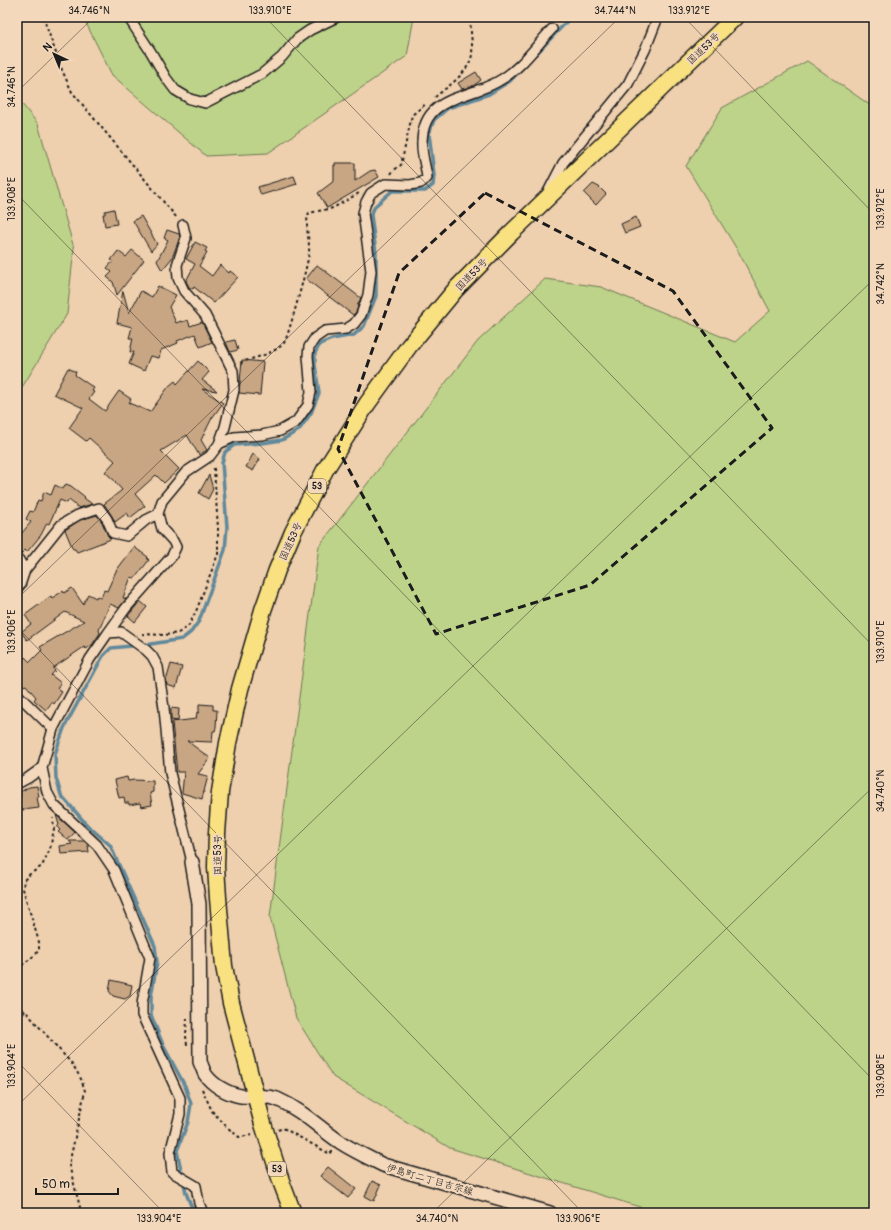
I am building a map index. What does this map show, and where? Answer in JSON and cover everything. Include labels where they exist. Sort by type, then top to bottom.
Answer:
[{"type":"highway","name":"国道53号","points":[[293,1213],[263,1124],[230,1003],[224,966],[218,898],[217,846],[220,792],[228,743],[240,689],[263,610],[277,570],[296,526],[326,470],[367,404],[409,346],[456,289],[511,233],[735,17]]},
{"type":"street","points":[[128,17],[175,90],[190,99],[205,103],[262,74],[282,57],[297,39],[310,30],[338,17]]},
{"type":"street","points":[[540,206],[563,163],[628,84],[645,50],[658,17]]},
{"type":"street","points":[[219,444],[234,437],[262,435],[280,431],[296,422],[308,405],[311,392],[308,356],[309,347],[315,338],[325,331],[346,329],[354,324],[361,316],[368,295],[371,271],[363,213],[366,202],[372,192],[385,184],[410,185],[421,183],[427,178],[422,144],[423,132],[426,120],[434,110],[445,102],[496,83],[514,71],[552,29]]},
{"type":"street","points":[[183,225],[186,238],[177,265],[178,278],[184,291],[205,315],[233,371],[234,390],[225,427],[219,444],[210,456],[186,472],[162,501],[158,514],[162,529],[173,541],[176,547],[172,556],[126,608],[90,659],[53,729],[42,768],[47,792],[54,805],[97,845],[114,870],[150,958],[142,1004],[142,1015],[180,1098],[180,1114],[170,1153],[172,1172],[196,1186],[199,1203],[203,1213]]},
{"type":"street","points":[[17,589],[20,585],[25,570],[61,525],[78,515],[99,508],[108,519],[113,532],[127,536],[146,520],[158,514]]},
{"type":"street","points":[[17,559],[25,570]]},
{"type":"street","points":[[108,633],[121,632],[128,636],[152,656],[158,667],[164,708],[170,772],[192,862]]},
{"type":"street","points":[[17,694],[53,729]]},
{"type":"street","points":[[17,784],[42,768]]},
{"type":"street","name":"伊島町二丁目吉宗線","points":[[192,862],[199,904],[200,1062],[205,1073],[213,1083],[226,1091],[240,1096],[255,1095],[275,1098],[306,1115],[340,1141],[383,1166],[550,1213]]},
{"type":"path","points":[[43,17],[62,70],[72,92],[183,225]]},
{"type":"path","points":[[232,367],[274,351],[285,342],[309,254],[306,219],[309,213],[333,208],[360,193],[372,192]]},
{"type":"path","points":[[128,636],[178,633],[188,627],[197,609],[218,554],[218,528],[214,469],[210,456]]},
{"type":"path","points":[[17,969],[35,956],[39,950],[39,942],[23,889],[24,880],[42,866],[50,849],[54,830],[52,814],[54,805]]},
{"type":"path","points":[[17,1006],[25,1012],[73,1066],[81,1079],[85,1091],[69,1165],[80,1207],[77,1213]]},
{"type":"path","points":[[17,1023],[25,1012]]},
{"type":"highlighted area","points":[[485,193],[673,291],[772,428],[590,585],[436,634],[338,449],[399,273]]},
{"type":"green space","points":[[83,17],[414,17],[407,56],[268,153],[206,156],[112,75]]},
{"type":"green space","points":[[807,61],[874,108],[874,1213],[659,1213],[450,1148],[333,1077],[296,1018],[270,917],[319,546],[478,341],[545,279],[601,287],[735,342],[770,311],[738,251],[686,166],[722,108]]},
{"type":"green space","points":[[17,98],[38,124],[74,248],[67,314],[21,389],[17,390]]},
{"type":"building","points":[[476,72],[481,80],[473,86],[462,89],[458,83]]},
{"type":"building","points":[[335,163],[355,163],[355,181],[370,171],[375,170],[379,177],[327,208],[318,193],[334,181]]},
{"type":"building","points":[[294,176],[297,184],[261,195],[258,187]]},
{"type":"building","points":[[593,184],[599,187],[606,194],[596,205],[584,193]]},
{"type":"building","points":[[114,209],[117,224],[105,226],[103,214],[105,214],[105,211]]},
{"type":"building","points":[[141,216],[157,244],[151,251],[133,221]]},
{"type":"building","points":[[636,217],[640,227],[625,233],[621,224]]},
{"type":"building","points":[[167,230],[179,234],[180,237],[172,258],[162,270],[157,261],[168,240],[164,238]]},
{"type":"building","points":[[195,242],[207,248],[205,251],[207,252],[199,266],[212,276],[220,265],[229,273],[230,271],[238,277],[214,303],[194,287],[193,289],[189,287],[186,281],[195,264],[186,259]]},
{"type":"building","points":[[132,250],[144,260],[117,295],[113,282],[107,277],[112,272],[107,268],[113,261],[111,260],[118,251],[126,257]]},
{"type":"building","points":[[317,265],[361,298],[356,312],[353,315],[306,279]]},
{"type":"building","points":[[158,286],[176,295],[169,307],[176,323],[188,320],[190,326],[202,322],[212,342],[200,347],[195,334],[177,341],[178,343],[161,350],[159,358],[150,356],[144,371],[129,364],[134,352],[130,352],[133,338],[129,338],[132,327],[117,323],[123,291],[129,313],[141,291],[152,297]]},
{"type":"building","points":[[235,340],[238,350],[230,352],[226,342]]},
{"type":"building","points":[[242,360],[263,362],[260,395],[239,393]]},
{"type":"building","points":[[198,361],[209,372],[202,380],[217,391],[202,389],[223,403],[212,418],[201,440],[207,450],[199,455],[187,435],[161,451],[179,469],[164,483],[156,475],[135,494],[145,506],[130,518],[127,513],[115,522],[104,504],[122,490],[105,472],[115,461],[89,438],[86,441],[69,428],[83,408],[54,394],[68,368],[76,372],[75,375],[94,388],[92,391],[94,392],[89,399],[105,411],[119,391],[131,399],[129,403],[150,412],[169,386],[175,381],[177,384]]},
{"type":"building","points":[[253,454],[260,459],[253,471],[246,467]]},
{"type":"building","points":[[209,475],[213,489],[208,499],[199,493]]},
{"type":"building","points":[[66,484],[71,486],[92,504],[79,508],[69,500],[67,503],[60,500],[49,524],[47,523],[41,535],[27,552],[25,550],[21,554],[17,553],[17,539],[31,522],[26,519],[30,511],[33,512],[38,500],[41,501],[44,492],[51,495],[55,485],[63,489]]},
{"type":"building","points":[[97,515],[111,539],[77,552],[73,549],[65,530],[80,520]]},
{"type":"building","points":[[134,547],[148,557],[147,558],[149,560],[135,578],[131,577],[123,598],[126,599],[119,608],[110,604],[99,630],[100,633],[92,645],[86,649],[84,647],[53,668],[55,671],[51,675],[61,683],[57,688],[62,692],[54,704],[52,702],[46,710],[34,700],[36,697],[26,685],[24,686],[17,678],[17,665],[25,657],[30,662],[42,650],[40,647],[84,621],[65,612],[27,640],[21,632],[31,624],[25,615],[51,596],[52,598],[63,591],[64,593],[72,588],[83,604],[88,594],[96,598],[97,596],[101,598],[104,590],[107,591],[116,571]]},
{"type":"building","points":[[140,601],[147,607],[135,622],[128,616]]},
{"type":"building","points":[[171,664],[182,667],[176,688],[167,685],[166,681]]},
{"type":"building","points":[[199,704],[213,705],[213,710],[217,710],[216,727],[215,731],[213,731],[212,742],[187,741],[210,758],[198,774],[208,776],[202,799],[182,793],[184,772],[177,772],[172,722],[196,719],[197,712],[199,713]]},
{"type":"building","points":[[171,708],[179,709],[178,721],[171,720]]},
{"type":"building","points":[[127,777],[128,781],[153,781],[153,792],[150,793],[152,805],[141,807],[140,803],[129,805],[129,803],[125,803],[124,797],[119,798],[115,780]]},
{"type":"building","points":[[37,786],[39,808],[17,810],[17,797],[21,796],[20,792],[29,787]]},
{"type":"building","points":[[56,815],[75,832],[68,840],[58,832],[60,830],[57,827],[59,825]]},
{"type":"building","points":[[69,841],[84,841],[88,845],[89,852],[61,854],[60,846],[72,844]]},
{"type":"building","points":[[111,980],[132,985],[130,996],[125,999],[113,996],[109,991]]},
{"type":"building","points":[[328,1167],[356,1189],[348,1198],[320,1176]]},
{"type":"building","points":[[372,1181],[381,1185],[374,1201],[365,1196]]},
{"type":"waterway","points":[[536,54],[571,17]]},
{"type":"waterway","points":[[194,1213],[186,1193],[177,1151],[188,1122],[191,1104],[185,1086],[163,1045],[151,1015],[151,997],[157,962],[155,946],[110,845],[87,825],[61,795],[56,778],[55,754],[64,728],[103,656],[111,648],[182,639],[191,632],[199,621],[225,550],[227,527],[222,463],[225,452],[234,445],[282,440],[299,430],[311,413],[319,393],[315,353],[320,344],[332,339],[354,335],[364,326],[376,296],[376,253],[371,215],[375,206],[392,191],[425,191],[433,185],[434,175],[429,133],[434,120],[448,108],[489,94],[510,81],[522,68]]},
{"type":"waterway","points":[[17,687],[23,694]]}]
